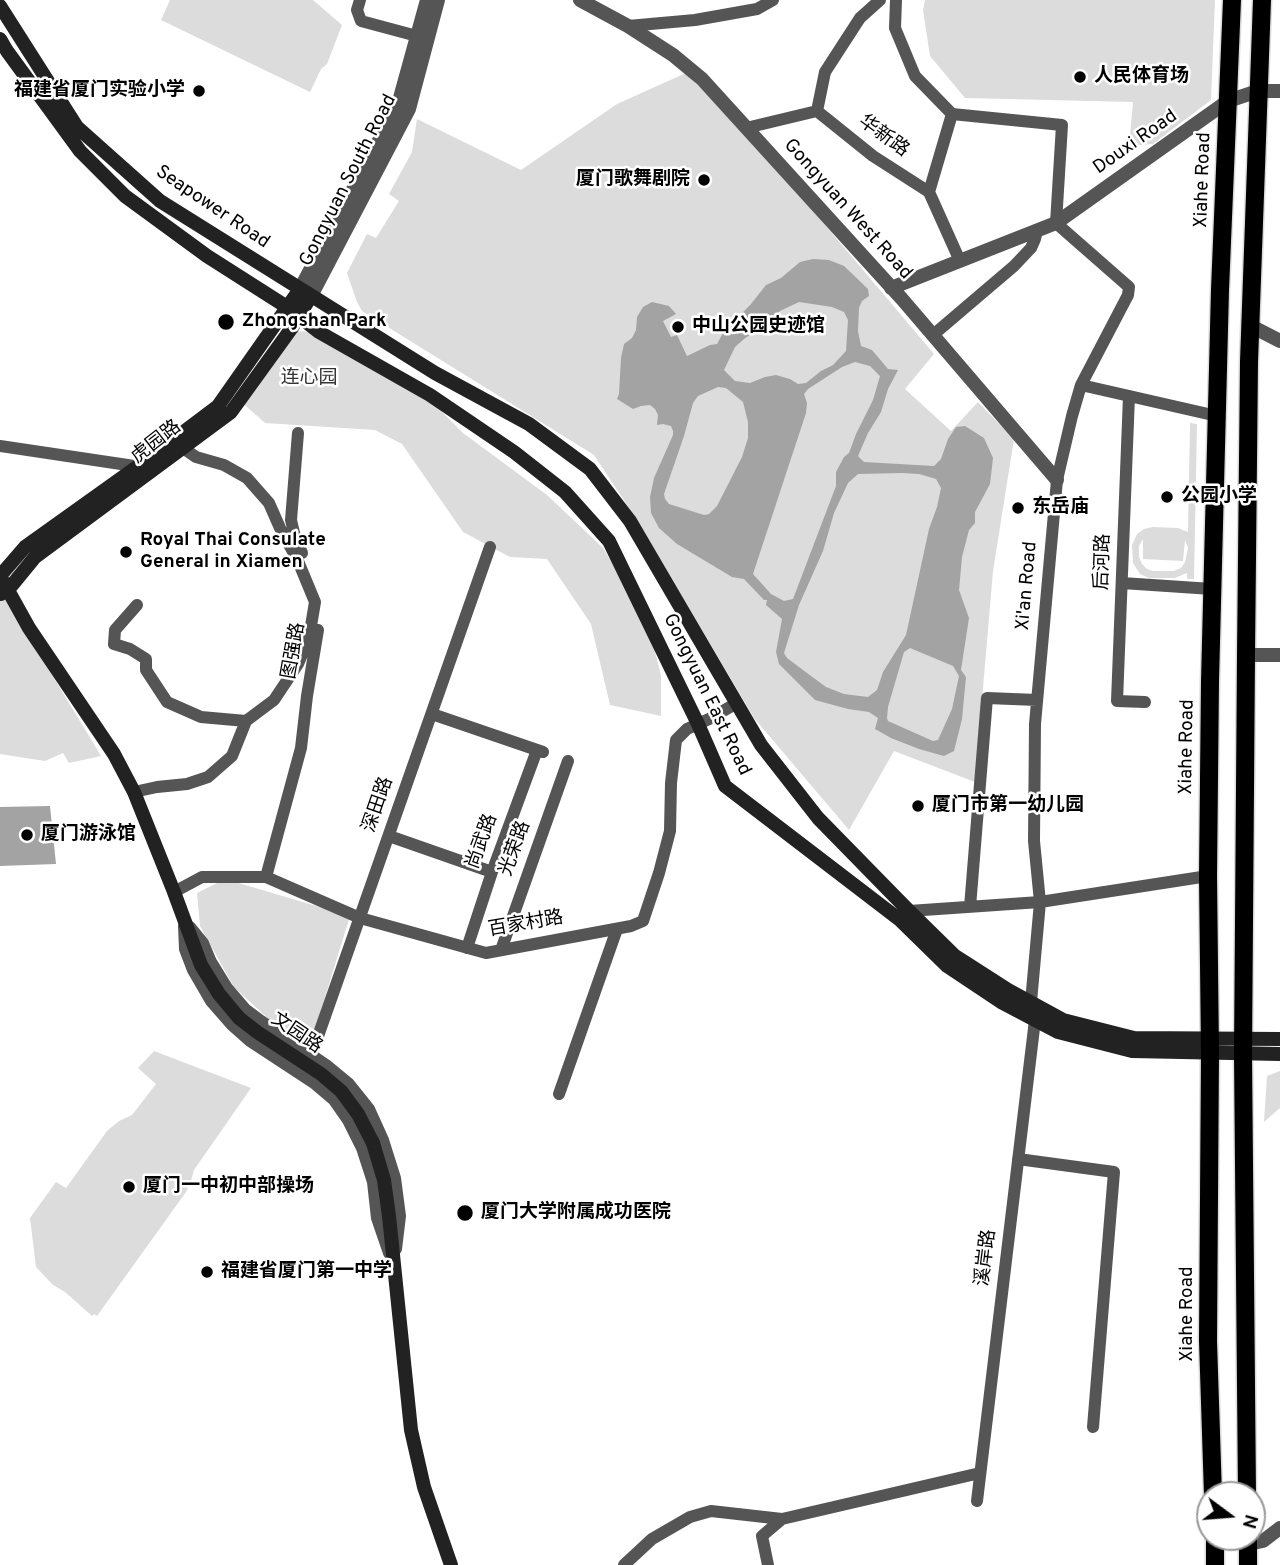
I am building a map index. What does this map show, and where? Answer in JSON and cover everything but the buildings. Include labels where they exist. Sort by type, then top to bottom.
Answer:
[{"type":"main road","name":"Xiahe Road","points":[[1213,1481],[1208,1341],[1208,876],[1212,589],[1232,0]]},
{"type":"main road","points":[[1247,1481],[1243,1046],[1246,654],[1249,362],[1262,0]]},
{"type":"main road","name":"Seapower Road","points":[[0,6],[77,127],[160,201],[306,292]]},
{"type":"main road","name":"Seapower Road","points":[[2,48],[80,151],[125,196],[207,256],[293,312]]},
{"type":"main road","name":"虎园路","points":[[4,593],[35,557],[231,412],[306,292]]},
{"type":"main road","name":"Gongyuan East Road","points":[[306,292],[435,373],[529,424],[590,469],[630,521],[761,745],[818,818],[955,956],[1008,990],[1063,1020],[1134,1038],[1243,1046]]},
{"type":"main road","name":"虎园路","points":[[0,576],[25,547],[218,406],[293,312]]},
{"type":"main road","name":"Gongyuan East Road","points":[[293,312],[319,331],[430,395],[514,452],[565,492],[609,541],[698,724],[725,786],[900,920],[947,966],[1001,1002],[1058,1032],[1132,1051],[1210,1045]]},
{"type":"main road","name":"文园路","points":[[0,576],[4,593],[114,754],[134,792],[201,965],[219,994],[239,1018],[321,1074],[341,1091],[358,1114],[373,1143],[384,1180],[411,1430],[424,1487],[451,1565]]},
{"type":"main road","points":[[1243,1046],[1280,1039]]},
{"type":"main road","points":[[1243,1046],[1280,1054]]},
{"type":"street","points":[[360,0],[357,10],[361,21],[417,36]]},
{"type":"street","name":"Gongyuan South Road","points":[[306,292],[398,105],[427,0]]},
{"type":"street","name":"Gongyuan South Road","points":[[306,292],[410,109],[438,0]]},
{"type":"street","name":"Gongyuan West Road","points":[[580,0],[673,55],[702,79],[933,335],[1057,480]]},
{"type":"street","points":[[628,26],[695,20],[757,9],[773,0]]},
{"type":"street","points":[[746,128],[817,110],[825,72],[860,18],[880,0]]},
{"type":"street","points":[[896,0],[895,28],[915,76],[952,114],[1062,125],[1056,223]]},
{"type":"street","name":"Douxi Road","points":[[891,288],[1056,223],[1228,101],[1258,91],[1280,91]]},
{"type":"street","name":"华新路","points":[[817,110],[873,156],[929,192]]},
{"type":"street","points":[[952,114],[929,192],[960,261]]},
{"type":"street","name":"Xi'an Road","points":[[1031,1003],[1040,902],[1034,841],[1035,724],[1057,480],[1081,385],[1128,295],[1129,288],[1056,223]]},
{"type":"street","points":[[933,335],[1014,266],[1031,248],[1037,230]]},
{"type":"street","points":[[1251,326],[1280,341]]},
{"type":"street","points":[[1081,385],[1217,416]]},
{"type":"street","name":"后河路","points":[[1129,396],[1117,701],[1145,702]]},
{"type":"street","name":"图强路","points":[[265,877],[301,748],[321,611],[319,594],[295,537],[291,520],[298,433]]},
{"type":"street","points":[[0,446],[155,470]]},
{"type":"street","points":[[134,792],[187,784],[208,777],[232,756],[246,721],[274,700],[298,664],[309,638],[315,602],[299,561],[269,503],[247,478],[224,465],[196,457],[183,448]]},
{"type":"street","name":"深田路","points":[[304,1076],[490,547]]},
{"type":"street","points":[[1122,583],[1212,589]]},
{"type":"street","points":[[137,605],[115,629],[114,645],[130,649],[146,659],[146,670],[167,702],[201,717],[246,721]]},
{"type":"street","points":[[1246,654],[1280,655]]},
{"type":"street","points":[[970,907],[987,698],[1037,699]]},
{"type":"street","name":"百家村路","points":[[174,892],[202,877],[265,877],[360,918],[486,953],[631,926],[643,920],[670,831],[671,783],[676,740],[687,729],[737,703]]},
{"type":"street","name":"尚武路","points":[[432,714],[540,751],[492,872],[467,948]]},
{"type":"street","name":"光荣路","points":[[501,950],[568,761]]},
{"type":"street","points":[[389,836],[492,872]]},
{"type":"street","points":[[909,911],[1040,902],[1208,876]]},
{"type":"street","points":[[184,920],[203,943],[227,988],[245,1009],[326,1065],[349,1084],[369,1109],[383,1140],[395,1178],[400,1216],[394,1267]]},
{"type":"street","points":[[184,920],[185,949],[193,970],[211,1001],[250,1041],[304,1076],[334,1100],[348,1120],[362,1148],[373,1182],[377,1218],[394,1267]]},
{"type":"street","points":[[559,1094],[617,929]]},
{"type":"street","name":"溪岸路","points":[[977,1501],[1035,1020]]},
{"type":"street","points":[[1018,1159],[1114,1172],[1093,1427]]},
{"type":"street","points":[[624,1565],[652,1539],[690,1517],[711,1511],[782,1520],[980,1473]]},
{"type":"street","points":[[768,1565],[762,1536],[782,1520]]},
{"type":"street","points":[[1266,1539],[1280,1528]]},
{"type":"green space","points":[[170,0],[313,0],[342,25],[327,64],[321,69],[310,92],[161,20]]},
{"type":"green space","name":"人民体育场","points":[[925,0],[1215,0],[1211,100],[1153,144],[1129,146],[1133,102],[965,98],[930,56],[923,10]]},
{"type":"green space","name":"Zhongshan Park","points":[[686,73],[760,148],[934,354],[905,389],[951,431],[978,402],[1014,439],[993,571],[975,782],[894,751],[849,830],[754,718],[639,523],[594,455],[362,311],[347,273],[367,234],[376,238],[399,201],[389,194],[412,152],[417,119],[521,170],[617,104]]},
{"type":"green space","name":"连心园","points":[[286,331],[323,332],[429,399],[463,433],[547,495],[603,548],[648,623],[661,676],[661,716],[610,705],[591,624],[547,559],[510,557],[463,532],[402,444],[375,430],[265,423],[238,399]]},
{"type":"green space","points":[[1190,423],[1197,424],[1194,579],[1187,579],[1187,573],[1175,578],[1149,578],[1140,574],[1133,563],[1132,545],[1137,534],[1153,527],[1178,528],[1188,532]],"holes":[[[1143,539],[1143,559],[1183,561],[1185,540],[1188,548],[1181,568],[1174,571],[1153,571],[1147,569],[1139,557],[1139,546]]]},
{"type":"green space","points":[[2,592],[101,756],[69,763],[63,753],[45,761],[0,754]]},
{"type":"green space","points":[[225,879],[350,916],[314,1033],[299,1038],[276,1026],[234,987],[200,926],[197,893]]},
{"type":"green space","name":"厦门一中初中部操场","points":[[154,1051],[251,1088],[194,1170],[186,1192],[97,1316],[92,1316],[53,1285],[36,1267],[30,1218],[56,1182],[66,1188],[107,1131],[132,1115],[156,1084],[138,1068]]},
{"type":"green space","points":[[1280,1071],[1280,1108],[1264,1122],[1267,1076]]},
{"type":"shaded area","points":[[829,260],[844,266],[868,289],[869,296],[862,301],[859,308],[858,331],[861,346],[872,350],[888,369],[898,370],[888,389],[881,412],[858,456],[864,462],[934,466],[941,459],[948,439],[956,427],[965,426],[984,438],[993,458],[990,484],[975,512],[975,523],[969,530],[962,557],[959,590],[969,618],[961,670],[966,677],[962,719],[954,751],[944,756],[919,749],[875,729],[878,718],[869,712],[815,700],[779,664],[776,652],[782,619],[766,605],[767,600],[744,579],[732,577],[677,544],[659,528],[651,513],[650,497],[654,478],[673,435],[671,426],[657,425],[658,415],[650,405],[633,409],[617,399],[624,344],[632,338],[637,317],[643,307],[652,302],[669,306],[676,314],[663,321],[671,337],[677,335],[687,356],[717,344],[723,333],[766,285],[781,278],[800,262]],"holes":[[[799,302],[832,307],[844,312],[848,320],[846,351],[833,365],[806,383],[798,384],[776,375],[750,383],[735,381],[724,370],[735,347],[780,311]],[[855,362],[870,366],[880,376],[873,400],[849,453],[836,472],[836,486],[793,599],[784,601],[771,594],[753,574],[806,413],[804,394],[842,367]],[[718,387],[726,388],[743,402],[748,422],[748,438],[742,457],[717,506],[704,515],[669,504],[664,494],[693,403],[698,396]],[[902,473],[936,479],[941,488],[929,529],[906,635],[883,672],[877,690],[868,697],[844,694],[826,687],[784,653],[799,605],[823,551],[834,513],[848,483],[858,474]],[[910,648],[953,666],[959,676],[952,709],[938,740],[933,741],[888,721],[888,707],[904,652]]]},
{"type":"shaded area","name":"厦门游泳馆","points":[[50,806],[56,864],[0,866],[0,807]]},
{"type":"place","name":"人民体育场","points":[[1080,77]]},
{"type":"place","name":"福建省厦门实验小学","points":[[199,91]]},
{"type":"place","name":"厦门歌舞剧院","points":[[704,180]]},
{"type":"place","name":"Zhongshan Park","points":[[226,322]]},
{"type":"place","name":"中山公园史迹馆","points":[[678,327]]},
{"type":"place","name":"公园小学","points":[[1167,497]]},
{"type":"place","name":"东岳庙","points":[[1018,508]]},
{"type":"place","name":"Royal Thai Consulate General in Xiamen","points":[[126,552]]},
{"type":"place","name":"厦门市第一幼儿园","points":[[918,806]]},
{"type":"place","name":"厦门游泳馆","points":[[27,835]]},
{"type":"place","name":"厦门一中初中部操场","points":[[129,1187]]},
{"type":"place","name":"厦门大学附属成功医院","points":[[465,1213]]},
{"type":"place","name":"福建省厦门第一中学","points":[[207,1272]]}]
